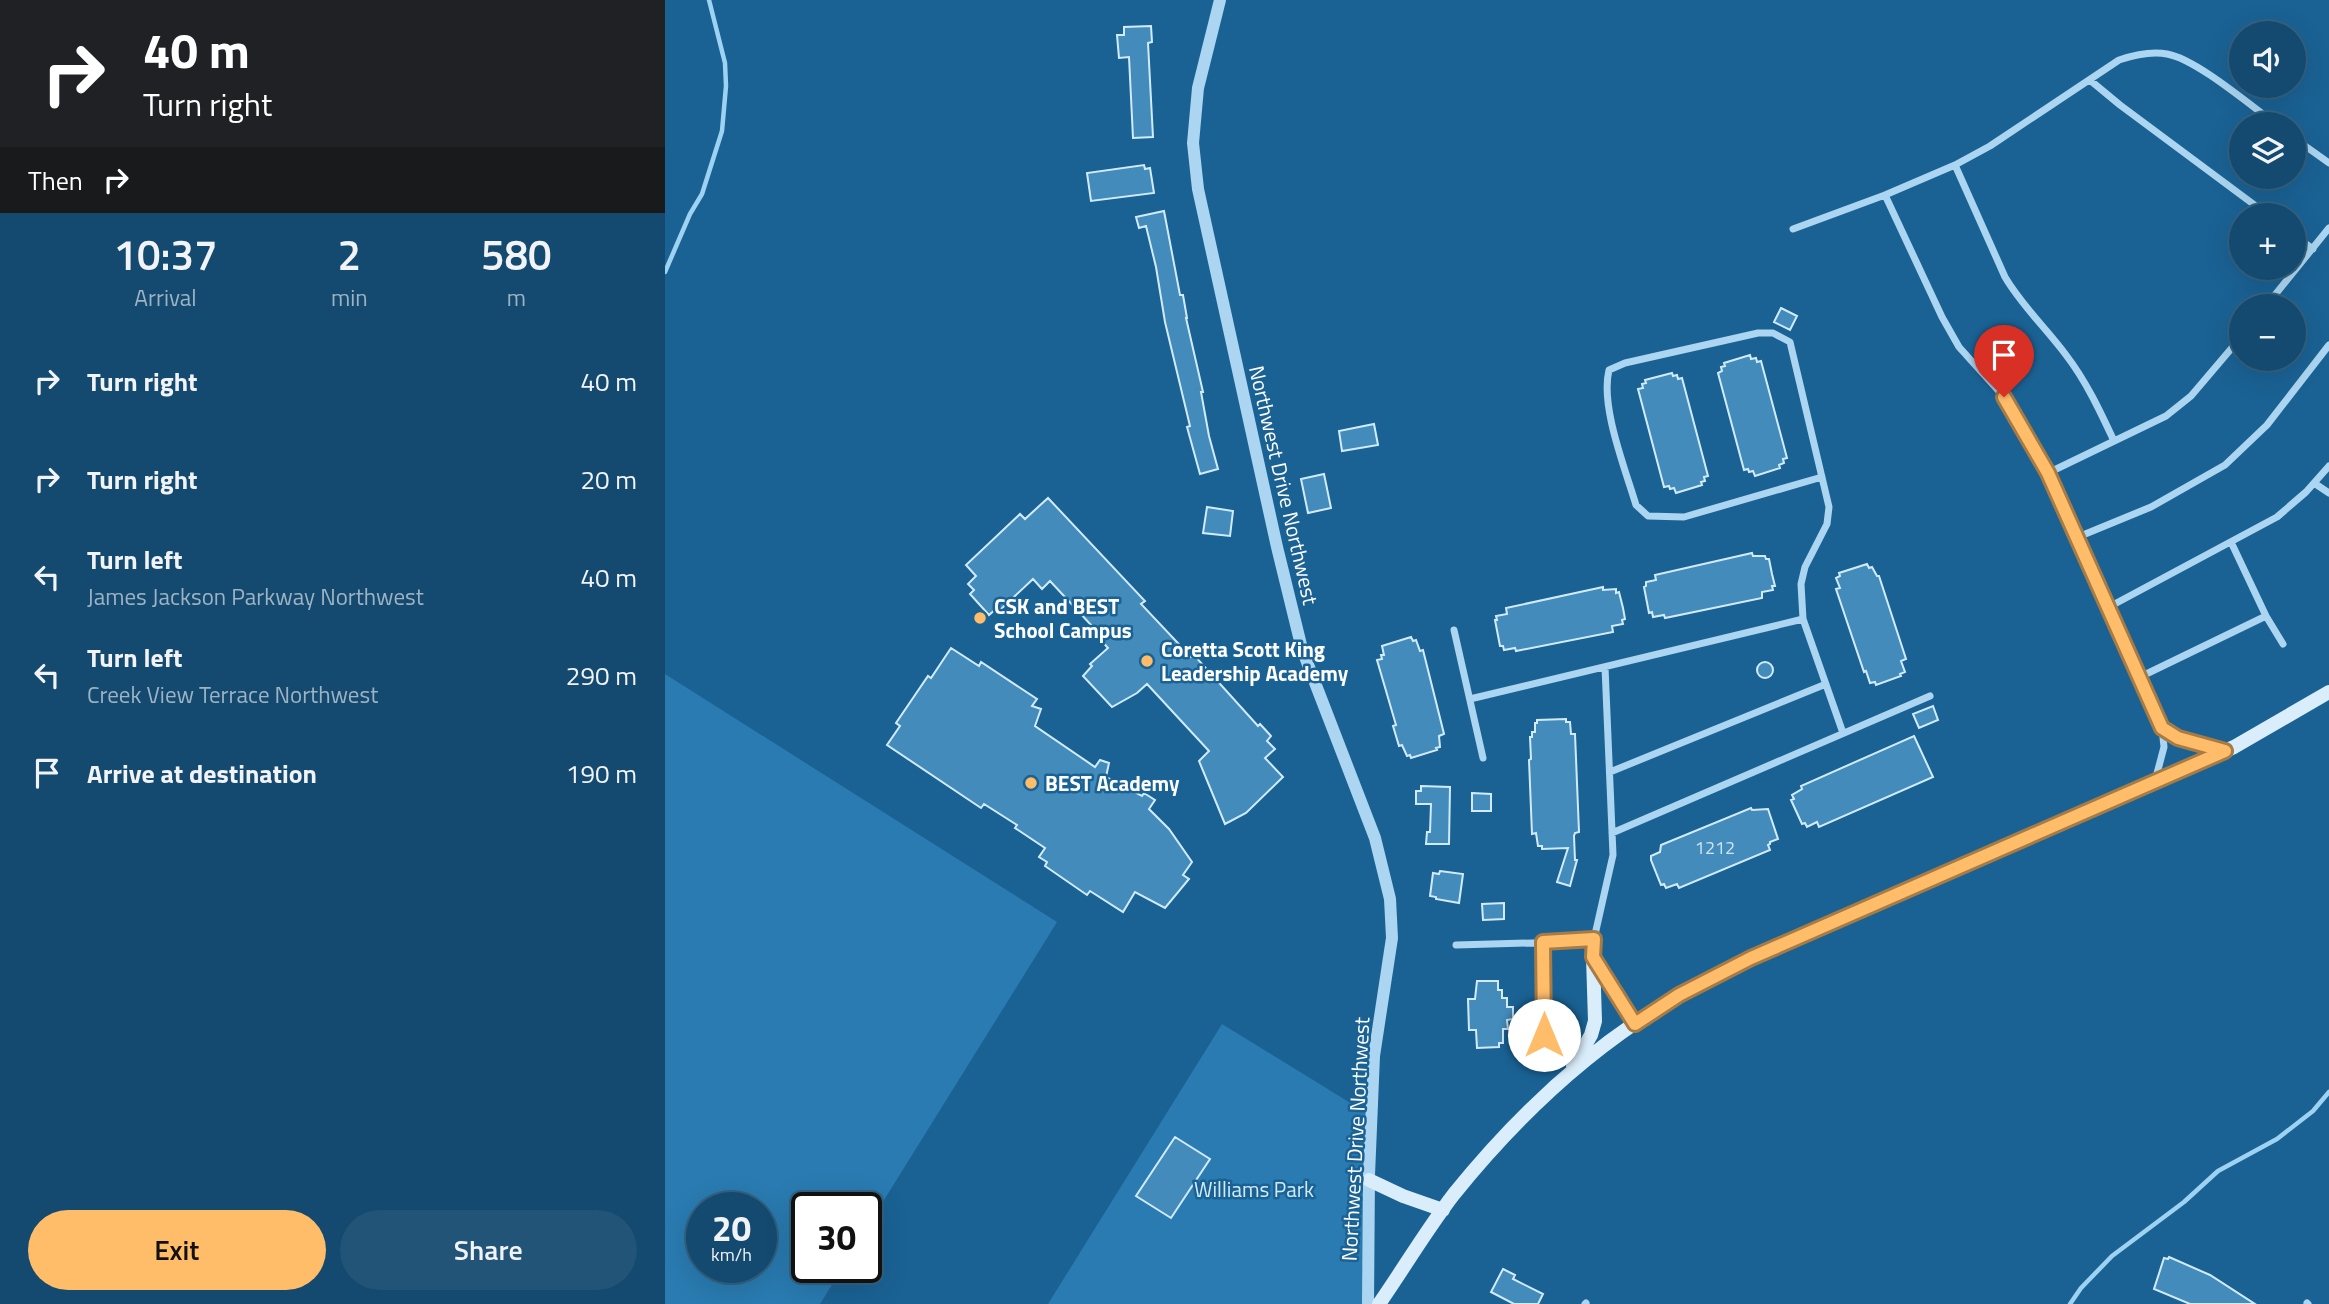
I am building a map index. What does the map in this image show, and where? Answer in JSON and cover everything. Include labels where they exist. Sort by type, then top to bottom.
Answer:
[{"type":"main road","points":[[1379,1304],[1443,1210],[1502,1138],[1566,1076],[1679,995],[1751,958],[2225,751],[2329,692]]},
{"type":"main road","points":[[1566,1076],[1584,1049],[1595,1021],[1593,957]]},
{"type":"main road","points":[[1369,1180],[1443,1210]]},
{"type":"street","name":"Northwest Drive Northwest","points":[[1220,0],[1198,88],[1193,143],[1198,189],[1302,649],[1375,838],[1391,899],[1392,938],[1374,1056],[1368,1304]]},
{"type":"street","points":[[1793,229],[1885,195],[1955,165],[2023,126],[2119,60],[2137,54],[2167,54],[2192,63],[2259,112]]},
{"type":"street","points":[[2091,80],[2120,105],[2252,203]]},
{"type":"street","points":[[2306,147],[2329,163]]},
{"type":"street","points":[[1955,165],[2010,286],[2080,374],[2114,441]]},
{"type":"street","points":[[1885,195],[1942,317],[1959,347],[2004,397],[2048,473],[2078,537],[2162,728],[2164,747],[2155,781]]},
{"type":"street","points":[[2276,294],[2329,228]]},
{"type":"street","points":[[2306,244],[2313,249]]},
{"type":"street","points":[[1822,477],[1683,517],[1648,516],[1636,505],[1609,410],[1606,383],[1609,370],[1625,363],[1758,333],[1773,332],[1790,342],[1822,477],[1829,507],[1827,524],[1801,584],[1803,619],[1843,733]]},
{"type":"street","points":[[2078,537],[2151,507],[2225,465],[2267,425],[2329,345]]},
{"type":"street","points":[[2048,473],[2166,416],[2183,402],[2229,352]]},
{"type":"street","points":[[2109,607],[2277,517],[2329,466]]},
{"type":"street","points":[[2314,482],[2329,493]]},
{"type":"street","points":[[2231,542],[2283,644]]},
{"type":"street","points":[[2140,677],[2266,615]]},
{"type":"street","points":[[1470,699],[1803,619]]},
{"type":"street","points":[[1454,629],[1483,758]]},
{"type":"street","points":[[1605,667],[1613,855],[1594,939],[1593,957],[1635,1024]]},
{"type":"street","points":[[1610,772],[1826,684]]},
{"type":"street","points":[[1612,833],[1930,696]]},
{"type":"street","points":[[2162,728],[2178,738],[2225,751]]},
{"type":"street","points":[[1456,945],[1594,939]]},
{"type":"street","points":[[1543,942],[1544,1035]]},
{"type":"green space","points":[[665,674],[1057,922],[882,1203],[882,1192],[791,1192],[791,1283],[833,1283],[820,1304],[665,1304]]},
{"type":"green space","name":"Williams Park","points":[[1222,1024],[1370,1115],[1367,1304],[1048,1304]]},
{"type":"building","points":[[1151,26],[1152,42],[1148,43],[1153,137],[1133,138],[1129,57],[1119,58],[1117,35],[1124,35],[1124,27]]},
{"type":"building","points":[[1144,165],[1145,169],[1150,168],[1154,193],[1091,201],[1087,173]]},
{"type":"building","points":[[1164,211],[1218,469],[1200,474],[1187,427],[1190,426],[1146,226],[1139,228],[1136,217]]},
{"type":"building","points":[[1781,308],[1797,316],[1790,330],[1774,322]]},
{"type":"building","points":[[1750,355],[1751,359],[1761,361],[1787,458],[1783,459],[1784,463],[1779,465],[1780,468],[1755,476],[1753,471],[1744,470],[1718,373],[1722,371],[1721,367],[1725,366],[1724,363]]},
{"type":"building","points":[[1672,373],[1673,376],[1677,375],[1678,379],[1682,378],[1708,476],[1704,477],[1702,485],[1676,493],[1674,488],[1664,487],[1638,389],[1643,388],[1645,380]]},
{"type":"building","points":[[1374,424],[1378,445],[1342,451],[1339,431]]},
{"type":"building","points":[[1324,474],[1331,508],[1308,513],[1301,479]]},
{"type":"building","name":"Coretta Scott King Leadership Academy","points":[[1048,498],[1145,601],[1141,604],[1191,657],[1194,655],[1258,726],[1260,724],[1271,736],[1267,741],[1275,749],[1265,758],[1283,777],[1246,813],[1225,824],[1199,761],[1209,751],[1147,684],[1112,707],[1083,676],[1092,666],[1090,664],[1108,648],[1090,628],[1092,626],[1050,581],[1042,589],[1033,579],[999,611],[997,608],[989,615],[970,594],[974,590],[968,584],[976,576],[966,565],[1020,514],[1025,519]]},
{"type":"building","points":[[1207,507],[1233,511],[1230,536],[1203,533]]},
{"type":"building","points":[[1752,553],[1753,556],[1765,556],[1769,559],[1775,586],[1772,586],[1773,590],[1762,592],[1762,598],[1665,618],[1664,615],[1653,617],[1652,612],[1649,613],[1644,587],[1646,582],[1656,580],[1655,575]]},
{"type":"building","points":[[1867,564],[1879,576],[1906,659],[1901,661],[1905,672],[1900,674],[1901,676],[1876,685],[1875,682],[1870,683],[1866,671],[1864,672],[1836,589],[1840,588],[1836,578],[1840,576],[1839,573]]},
{"type":"building","points":[[1603,587],[1603,590],[1616,589],[1616,593],[1619,592],[1623,608],[1623,624],[1612,626],[1613,632],[1516,651],[1515,648],[1504,650],[1503,646],[1500,646],[1495,620],[1496,616],[1507,614],[1506,608]]},
{"type":"building","points":[[1411,637],[1413,641],[1416,640],[1420,651],[1423,650],[1444,734],[1439,736],[1440,747],[1436,748],[1437,750],[1411,758],[1410,755],[1407,756],[1402,745],[1399,746],[1393,726],[1396,725],[1377,660],[1384,655],[1382,646]]},
{"type":"building","name":"BEST Academy","points":[[951,648],[979,666],[981,662],[1037,699],[1032,706],[1041,709],[1035,726],[1095,767],[1100,760],[1109,763],[1106,777],[1155,800],[1149,809],[1169,829],[1192,862],[1183,875],[1189,879],[1165,908],[1135,892],[1123,912],[1090,891],[1087,895],[1045,866],[1047,862],[1039,857],[1045,848],[1015,828],[1017,825],[984,804],[981,808],[887,745],[900,726],[896,723]]},
{"type":"building","points":[[1762,662],[1768,662],[1773,670],[1771,676],[1762,678],[1757,673],[1757,667]]},
{"type":"building","points":[[1933,706],[1938,720],[1919,728],[1913,714]]},
{"type":"building","points":[[1566,719],[1566,722],[1570,722],[1571,734],[1575,734],[1579,832],[1574,836],[1577,860],[1570,886],[1557,882],[1568,848],[1542,849],[1542,846],[1538,846],[1536,833],[1532,834],[1529,760],[1530,737],[1532,732],[1535,732],[1537,720]]},
{"type":"building","points":[[1914,736],[1933,777],[1819,827],[1817,822],[1807,827],[1805,823],[1802,824],[1791,800],[1794,799],[1792,795],[1802,789],[1801,786]]},
{"type":"building","points":[[1421,786],[1450,787],[1449,844],[1426,844],[1427,832],[1430,832],[1431,804],[1416,804],[1416,791],[1421,791]]},
{"type":"building","points":[[1472,793],[1491,794],[1491,811],[1472,811]]},
{"type":"building","points":[[1751,808],[1768,809],[1778,839],[1770,842],[1770,850],[1679,888],[1677,884],[1666,888],[1664,884],[1661,885],[1651,856],[1660,852],[1661,845]]},
{"type":"building","points":[[1440,871],[1463,874],[1459,903],[1430,896],[1433,873],[1439,874]]},
{"type":"building","points":[[1504,903],[1504,919],[1483,920],[1482,904]]},
{"type":"building","points":[[1477,981],[1498,981],[1502,998],[1507,998],[1507,1007],[1513,1007],[1513,1019],[1507,1020],[1508,1029],[1503,1029],[1503,1043],[1499,1043],[1499,1047],[1477,1048],[1476,1030],[1469,1030],[1468,999],[1475,999]]},
{"type":"building","points":[[1175,1137],[1210,1159],[1171,1218],[1136,1196]]},
{"type":"building","points":[[2169,1257],[2210,1275],[2255,1304],[2190,1304],[2154,1289],[2164,1258]]},
{"type":"building","points":[[1503,1269],[1515,1275],[1513,1279],[1543,1294],[1538,1304],[1514,1304],[1491,1292]]},
{"type":"waterway","points":[[665,272],[690,214],[702,194],[722,131],[725,63],[709,0]]},
{"type":"waterway","points":[[2070,1304],[2081,1288],[2112,1256],[2184,1202],[2218,1171],[2277,1139],[2313,1111],[2329,1092]]},
{"type":"place","name":"CSK and BEST School Campus","points":[[980,618]]},
{"type":"place","name":"Coretta Scott King Leadership Academy","points":[[1147,661]]},
{"type":"place","name":"BEST Academy","points":[[1031,783]]},
{"type":"route","points":[[1544,1035],[1543,942],[1594,939],[1593,957],[1635,1024],[1679,995],[1751,958],[2225,751],[2178,738],[2162,728],[2048,473],[2004,397]]}]
